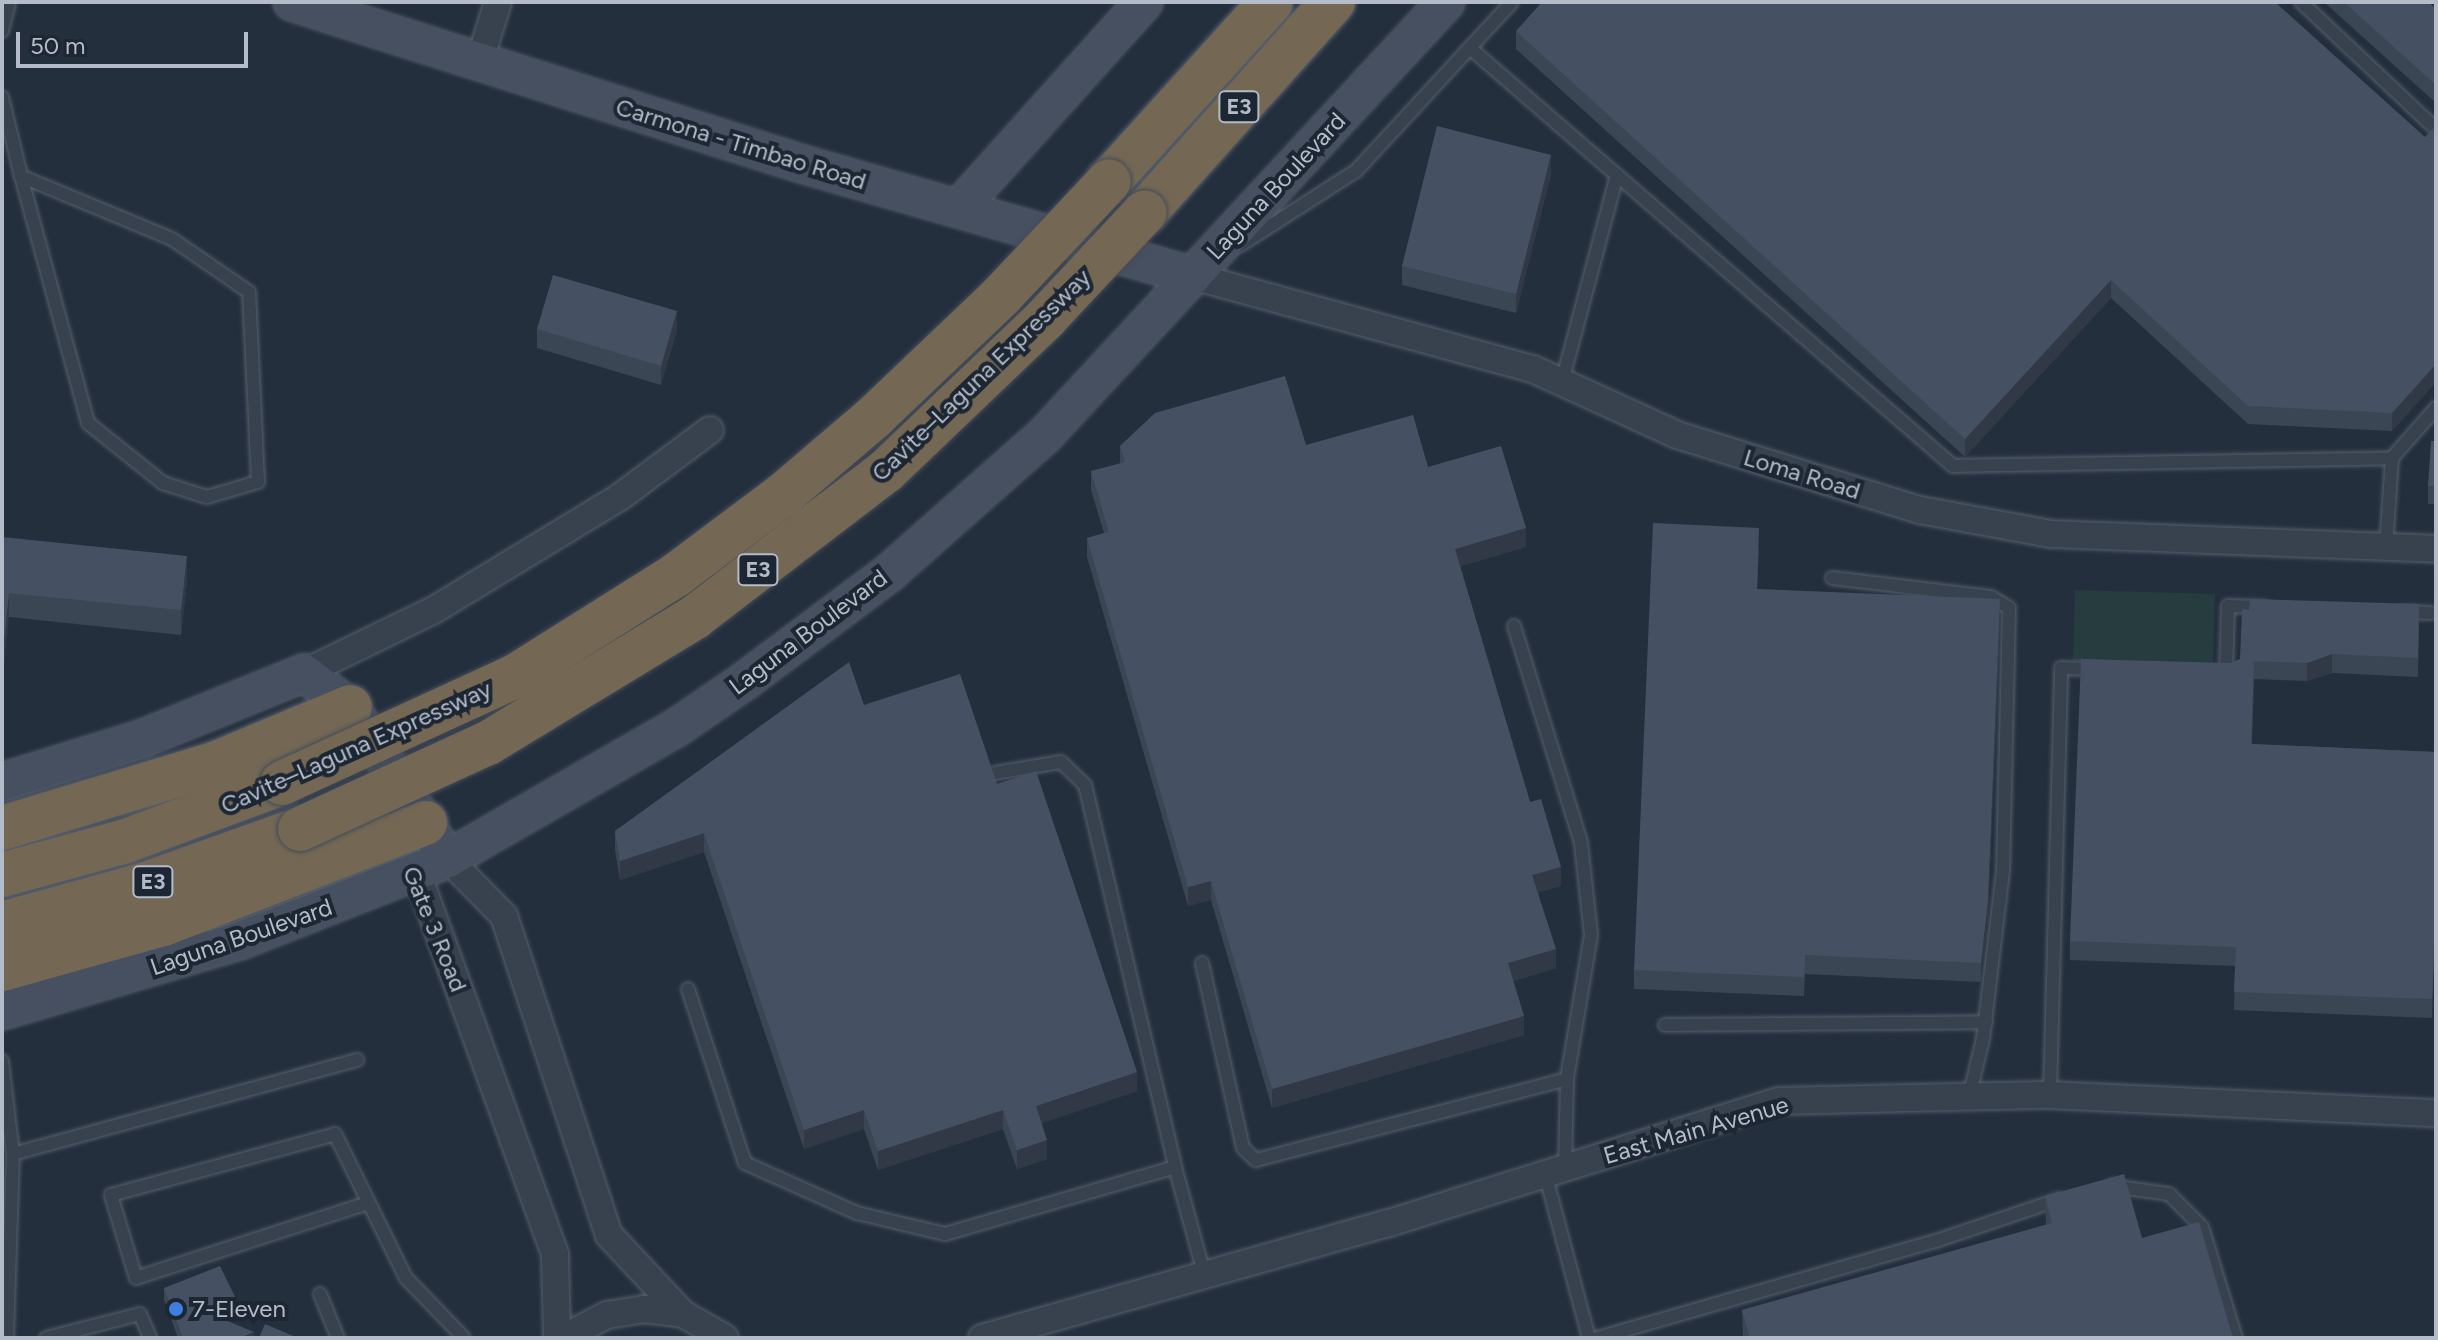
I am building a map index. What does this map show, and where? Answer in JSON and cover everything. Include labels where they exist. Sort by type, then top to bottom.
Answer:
[{"type":"highway","name":"Cavite–Laguna Expressway","points":[[2,875],[126,841],[282,783],[514,677],[676,575],[784,494],[873,418],[1002,295],[1271,2]]},
{"type":"highway","name":"Cavite–Laguna Expressway","points":[[2,924],[143,885],[300,829],[488,743],[695,617],[886,471],[1045,319],[1333,2]]},
{"type":"highway","points":[[2,828],[190,772],[334,714]]},
{"type":"highway","points":[[2,969],[163,924],[409,830]]},
{"type":"main road","name":"Carmona - Timbao Road","points":[[292,2],[479,63],[1192,276]]},
{"type":"main road","points":[[959,208],[1144,2]]},
{"type":"main road","name":"Laguna Boulevard","points":[[2,1011],[242,940],[433,866],[676,728],[815,631],[948,522],[1045,435],[1446,2]]},
{"type":"main road","points":[[2,782],[144,738],[304,673]]},
{"type":"main road","name":"Gate 3 Road","points":[[304,673],[433,866]]},
{"type":"street","points":[[479,63],[498,2]]},
{"type":"street","name":"Loma Road","points":[[1192,276],[1533,369],[1677,435],[1920,510],[2051,534],[2436,549]]},
{"type":"street","points":[[304,673],[386,635],[484,580],[620,497],[710,430]]},
{"type":"street","name":"Gate 3 Road","points":[[433,866],[504,916],[609,1235],[683,1314]]},
{"type":"street","name":"Gate 3 Road","points":[[433,866],[555,1254],[560,1338]]},
{"type":"street","name":"East Main Avenue","points":[[982,1338],[1205,1277],[1779,1101],[2050,1095],[2436,1113]]},
{"type":"street","points":[[560,1338],[589,1321],[625,1310],[683,1314],[725,1338]]},
{"type":"lane","points":[[2,31],[9,2]]},
{"type":"lane","points":[[1192,276],[1356,171],[1512,2]]},
{"type":"lane","points":[[2301,2],[2436,129]]},
{"type":"lane","points":[[1470,48],[1953,466],[2392,458]]},
{"type":"lane","points":[[2,97],[21,176],[88,423],[163,483],[207,497],[258,482],[249,292],[172,239],[21,176]]},
{"type":"lane","points":[[1562,382],[1617,176]]},
{"type":"lane","points":[[2386,548],[2392,458],[2436,408]]},
{"type":"lane","points":[[1832,578],[1991,597],[2009,608],[2003,871],[1986,1022],[1969,1097]]},
{"type":"lane","points":[[2211,673],[2226,673],[2228,606],[2275,608]]},
{"type":"lane","points":[[2384,611],[2431,613]]},
{"type":"lane","points":[[1514,626],[1581,843],[1591,935],[1555,1170],[1589,1338]]},
{"type":"lane","points":[[2050,1095],[2061,668],[2106,669]]},
{"type":"lane","points":[[995,773],[1061,762],[1085,785],[1175,1167],[1205,1277]]},
{"type":"lane","points":[[1202,963],[1243,1148],[1256,1160],[1567,1079]]},
{"type":"lane","points":[[688,989],[745,1163],[857,1213],[945,1234],[1175,1167]]},
{"type":"lane","points":[[1665,1025],[1986,1022]]},
{"type":"lane","points":[[13,1154],[357,1060]]},
{"type":"lane","points":[[2,1061],[13,1154],[7,1338]]},
{"type":"lane","points":[[368,1203],[136,1278],[111,1195],[335,1134],[406,1278],[464,1338]]},
{"type":"lane","points":[[2102,1185],[2169,1194],[2202,1227],[2236,1338]]},
{"type":"lane","points":[[1597,1338],[1936,1241],[2072,1195]]},
{"type":"lane","points":[[320,1294],[338,1338]]},
{"type":"lane","points":[[46,1338],[140,1314],[150,1338]]},
{"type":"green space","points":[[2075,590],[2215,594],[2213,665],[2073,661]]},
{"type":"building","points":[[1542,2],[2275,2],[2425,137],[2436,125],[2436,364],[2392,413],[2248,406],[2111,280],[1965,439],[1516,31]]},
{"type":"building","points":[[2344,2],[2428,2],[2436,9],[2436,85]]},
{"type":"building","points":[[1437,126],[1551,155],[1516,294],[1402,266]]},
{"type":"building","points":[[553,275],[677,311],[661,366],[537,329]]},
{"type":"building","points":[[1285,376],[1306,445],[1413,415],[1428,467],[1501,446],[1526,528],[1455,549],[1530,802],[1541,799],[1561,867],[1532,875],[1556,949],[1508,963],[1524,1016],[1272,1089],[1211,881],[1188,887],[1087,538],[1109,532],[1091,471],[1125,462],[1120,446],[1155,413]]},
{"type":"building","points":[[2431,441],[2436,441],[2436,486],[2428,486]]},
{"type":"building","points":[[1653,523],[1759,528],[1757,589],[2000,599],[1988,900],[1981,963],[1805,955],[1804,977],[1634,970]]},
{"type":"building","points":[[2,537],[187,556],[181,610],[9,593],[2,662]]},
{"type":"building","points":[[2250,599],[2419,604],[2418,658],[2332,654],[2307,663],[2254,661],[2251,744],[2436,752],[2432,999],[2234,992],[2236,947],[2070,941],[2081,659],[2230,663],[2240,659],[2242,609],[2249,610]]},
{"type":"building","points":[[849,662],[864,705],[960,674],[997,784],[1036,771],[1137,1072],[1036,1106],[1047,1140],[1017,1150],[1003,1110],[878,1151],[864,1110],[804,1130],[704,833],[620,861],[615,831]]},
{"type":"building","points":[[2124,1174],[2142,1238],[2199,1222],[2233,1338],[1750,1338],[1742,1310],[2052,1223],[2045,1196]]},
{"type":"building","points":[[220,1266],[236,1299],[206,1312],[254,1332],[239,1338],[183,1338],[164,1288]]},
{"type":"building","points":[[265,1324],[298,1338],[259,1338]]},
{"type":"place","name":"7-Eleven","points":[[176,1309]]}]
